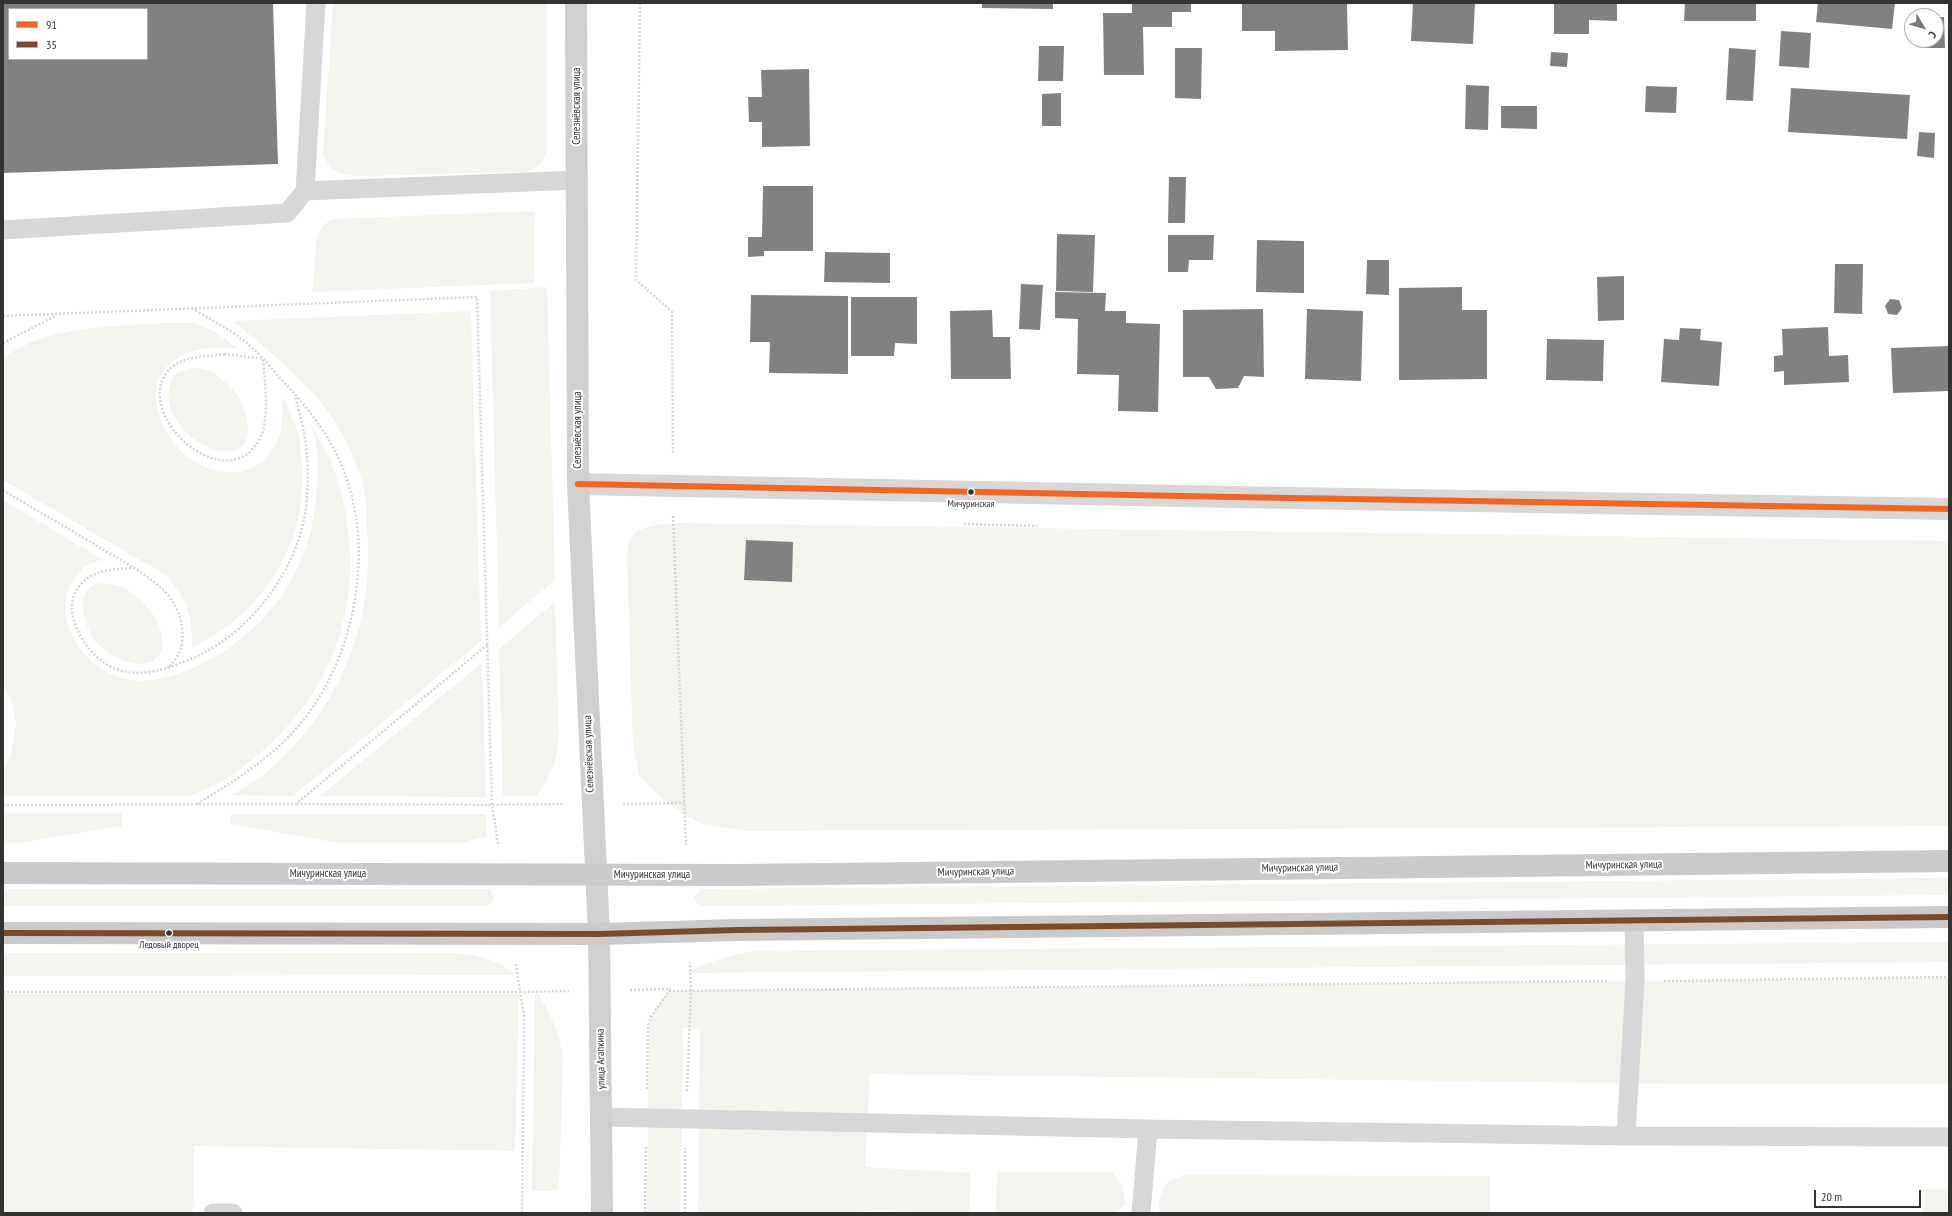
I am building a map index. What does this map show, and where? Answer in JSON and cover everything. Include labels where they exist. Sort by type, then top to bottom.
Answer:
[{"type":"main road","name":"Мичуринская улица","points":[[3,873],[687,874],[1949,861]]},
{"type":"main road","points":[[3,933],[599,934],[689,931],[1949,917]]},
{"type":"street","name":"Селезнёвская улица","points":[[576,3],[578,484],[597,905]]},
{"type":"street","points":[[578,484],[1240,497],[1949,508]]},
{"type":"street","name":"улица Агапкина","points":[[597,905],[599,934],[602,1117],[602,1213]]},
{"type":"lane","points":[[3,230],[287,213],[304,191],[316,3]]},
{"type":"lane","points":[[304,191],[577,180]]},
{"type":"lane","points":[[1626,1136],[1635,981],[1634,920]]},
{"type":"lane","points":[[602,1117],[1148,1129],[1626,1136],[1949,1137]]},
{"type":"lane","points":[[1141,1213],[1148,1129]]},
{"type":"lane","points":[[213,1213],[233,1213]]},
{"type":"path","points":[[640,3],[636,280],[672,312],[673,486],[687,874]]},
{"type":"path","points":[[3,316],[478,297],[492,805],[3,805]]},
{"type":"path","points":[[192,308],[248,344],[295,394],[325,432],[346,476],[356,513],[358,555],[356,598],[344,642],[334,670],[301,723],[256,766],[197,804]]},
{"type":"path","points":[[3,343],[58,314]]},
{"type":"path","points":[[224,354],[263,359],[266,394],[264,427],[258,443],[249,454],[237,459],[224,461],[195,450],[178,436],[163,414],[160,396],[162,382],[168,372],[177,363],[224,354]]},
{"type":"path","points":[[135,568],[114,569],[96,573],[81,584],[72,598],[73,615],[81,639],[105,665],[137,674],[164,670],[201,655],[236,632],[259,609],[279,582],[294,551],[303,522],[307,495],[306,445],[295,394]]},
{"type":"path","points":[[3,490],[135,568],[162,588],[180,615],[183,637],[180,653],[174,663],[164,670]]},
{"type":"path","points":[[296,804],[488,644]]},
{"type":"path","points":[[689,931],[691,991],[1949,977]]},
{"type":"path","points":[[3,992],[520,992],[524,1014],[522,1213]]},
{"type":"shaded area","points":[[333,3],[547,3],[547,150],[542,162],[537,167],[526,172],[363,176],[344,174],[334,169],[323,154]]},
{"type":"shaded area","points":[[535,211],[534,283],[312,292],[317,235],[323,226],[331,219]]},
{"type":"shaded area","points":[[547,287],[555,580],[499,627],[490,291]]},
{"type":"shaded area","points":[[471,311],[481,641],[293,796],[232,795],[267,772],[293,747],[315,721],[333,692],[347,662],[358,631],[365,598],[368,563],[366,503],[364,489],[356,463],[348,445],[325,407],[301,380],[233,321]]},
{"type":"shaded area","points":[[164,323],[193,323],[214,331],[237,348],[201,349],[174,360],[160,378],[156,399],[162,422],[175,444],[194,461],[217,471],[243,471],[249,469],[261,463],[266,458],[279,436],[283,397],[293,418],[298,434],[301,458],[302,489],[298,518],[290,545],[277,571],[261,594],[241,615],[218,633],[192,648],[190,617],[187,608],[178,591],[164,574],[3,480],[3,358],[21,347],[60,333],[101,327]]},
{"type":"shaded area","points":[[191,368],[207,370],[218,376],[230,387],[240,400],[246,415],[248,431],[247,438],[243,445],[238,449],[229,451],[217,450],[205,446],[194,439],[176,419],[170,407],[169,395],[171,383],[174,376],[179,372]]},
{"type":"shaded area","points":[[312,426],[333,465],[345,509],[350,547],[349,584],[344,619],[333,654],[317,686],[295,717],[268,746],[240,769],[219,783],[197,793],[186,796],[3,796],[3,770],[11,756],[16,723],[11,698],[3,687],[3,500],[103,560],[95,561],[89,564],[78,574],[69,588],[65,604],[67,620],[72,635],[81,650],[92,662],[106,672],[121,678],[140,681],[159,679],[179,674],[223,652],[246,635],[266,615],[283,593],[297,569],[307,543],[314,515],[317,485],[317,462]]},
{"type":"shaded area","points":[[673,523],[1949,541],[1949,826],[748,831],[702,824],[681,813],[657,794],[639,775],[633,747],[628,545],[631,538],[639,530],[650,526]]},
{"type":"shaded area","points":[[100,583],[119,587],[136,596],[149,609],[158,624],[163,639],[161,652],[153,661],[138,664],[126,662],[104,650],[91,634],[84,617],[83,600],[86,592],[92,586]]},
{"type":"shaded area","points":[[555,602],[559,731],[556,757],[550,774],[537,796],[503,796],[499,649]]},
{"type":"shaded area","points":[[482,663],[486,797],[320,796]]},
{"type":"shaded area","points":[[3,813],[122,813],[122,826],[18,843],[3,843]]},
{"type":"shaded area","points":[[231,814],[486,814],[487,836],[461,843],[339,843],[230,824]]},
{"type":"shaded area","points":[[1949,878],[1949,895],[701,906],[696,902],[694,896],[701,889]]},
{"type":"shaded area","points":[[3,889],[487,889],[491,890],[494,899],[491,904],[487,906],[3,906]]},
{"type":"shaded area","points":[[1949,942],[1949,962],[687,973],[711,962],[752,951]]},
{"type":"shaded area","points":[[3,953],[458,953],[481,957],[496,962],[515,975],[3,976]]},
{"type":"shaded area","points":[[1949,978],[1949,1084],[1703,1084],[870,1074],[865,1167],[971,1173],[969,1213],[863,1211],[863,1213],[698,1213],[700,1029],[683,1028],[680,1213],[647,1213],[649,1025],[655,1009],[669,991]]},
{"type":"shaded area","points":[[3,994],[519,994],[515,1151],[194,1146],[193,1213],[3,1213]]},
{"type":"shaded area","points":[[535,994],[538,994],[551,1016],[557,1032],[563,1057],[559,1188],[555,1191],[532,1191]]},
{"type":"shaded area","points":[[997,1172],[1113,1172],[1123,1186],[1125,1205],[1115,1213],[996,1213]]},
{"type":"shaded area","points":[[1183,1175],[1490,1176],[1490,1213],[1159,1213],[1159,1201],[1166,1184]]},
{"type":"shaded area","points":[[1923,1189],[1949,1189],[1949,1213],[1923,1213]]},
{"type":"building","points":[[3,3],[273,3],[278,164],[3,173]]},
{"type":"building","points":[[982,3],[1053,3],[1053,9],[982,8]]},
{"type":"building","points":[[1132,3],[1191,3],[1191,12],[1172,12],[1172,27],[1143,27],[1144,75],[1104,75],[1103,13],[1132,13]]},
{"type":"building","points":[[1242,3],[1347,3],[1348,50],[1275,51],[1275,31],[1242,31]]},
{"type":"building","points":[[1413,3],[1475,3],[1473,44],[1411,41]]},
{"type":"building","points":[[1554,3],[1617,3],[1617,21],[1589,20],[1589,34],[1554,34]]},
{"type":"building","points":[[1685,3],[1756,3],[1756,21],[1684,21]]},
{"type":"building","points":[[1818,3],[1895,3],[1892,29],[1816,22]]},
{"type":"building","points":[[1944,17],[1945,48],[1944,48]]},
{"type":"building","points":[[1781,31],[1811,33],[1809,68],[1779,66]]},
{"type":"building","points":[[1039,46],[1064,46],[1063,81],[1038,81]]},
{"type":"building","points":[[1175,48],[1202,48],[1201,99],[1175,98]]},
{"type":"building","points":[[1729,48],[1756,50],[1753,101],[1726,100]]},
{"type":"building","points":[[1551,52],[1568,53],[1567,67],[1550,66]]},
{"type":"building","points":[[809,69],[810,146],[762,147],[762,122],[749,122],[748,97],[762,97],[761,70]]},
{"type":"building","points":[[1466,85],[1489,86],[1488,130],[1465,129]]},
{"type":"building","points":[[1646,86],[1677,87],[1676,113],[1645,112]]},
{"type":"building","points":[[1791,88],[1910,95],[1907,139],[1788,132]]},
{"type":"building","points":[[1061,93],[1061,126],[1042,126],[1042,94]]},
{"type":"building","points":[[1501,106],[1537,106],[1537,129],[1501,128]]},
{"type":"building","points":[[1919,132],[1935,133],[1934,158],[1917,156]]},
{"type":"building","points":[[1169,177],[1186,177],[1185,223],[1168,223]]},
{"type":"building","points":[[763,186],[813,186],[813,251],[764,251],[764,256],[748,257],[748,237],[762,237]]},
{"type":"building","points":[[1057,234],[1095,235],[1093,292],[1056,291]]},
{"type":"building","points":[[1168,235],[1214,235],[1213,260],[1189,260],[1188,272],[1168,272]]},
{"type":"building","points":[[1257,240],[1304,241],[1304,293],[1256,292]]},
{"type":"building","points":[[825,252],[890,253],[890,283],[824,282]]},
{"type":"building","points":[[1367,260],[1389,260],[1389,295],[1366,294]]},
{"type":"building","points":[[1835,264],[1863,264],[1862,314],[1834,313]]},
{"type":"building","points":[[1624,276],[1624,320],[1598,321],[1597,277]]},
{"type":"building","points":[[1021,284],[1043,285],[1040,330],[1019,329]]},
{"type":"building","points":[[1462,287],[1462,310],[1487,310],[1487,379],[1399,380],[1399,288]]},
{"type":"building","points":[[1055,292],[1106,293],[1105,311],[1126,311],[1126,323],[1160,324],[1158,412],[1118,411],[1119,375],[1077,374],[1078,319],[1055,318]]},
{"type":"building","points":[[751,295],[848,296],[848,374],[769,373],[770,342],[750,342]]},
{"type":"building","points":[[851,297],[917,297],[917,344],[895,343],[894,356],[851,356]]},
{"type":"building","points":[[1890,299],[1899,300],[1902,308],[1897,315],[1888,314],[1885,306]]},
{"type":"building","points":[[1263,309],[1264,377],[1244,376],[1238,388],[1216,389],[1209,377],[1183,377],[1183,310]]},
{"type":"building","points":[[1307,309],[1363,311],[1361,381],[1305,379]]},
{"type":"building","points":[[992,310],[993,337],[1010,337],[1011,379],[951,379],[950,311]]},
{"type":"building","points":[[1828,327],[1829,356],[1848,355],[1849,382],[1784,385],[1784,371],[1774,372],[1774,356],[1783,355],[1782,329]]},
{"type":"building","points":[[1680,328],[1701,329],[1700,340],[1722,342],[1719,386],[1661,382],[1664,339],[1679,340]]},
{"type":"building","points":[[1547,339],[1604,340],[1603,381],[1546,380]]},
{"type":"building","points":[[1949,346],[1949,391],[1893,393],[1891,348]]},
{"type":"building","points":[[746,540],[793,542],[792,582],[744,580]]},
{"type":"transit line","name":"91","points":[[578,484],[1949,509]]},
{"type":"transit line","name":"35","points":[[3,933],[599,934],[737,930],[1949,917]]},
{"type":"place","name":"Мичуринская","points":[[971,492]]},
{"type":"place","name":"Ледовый дворец","points":[[169,933]]}]
